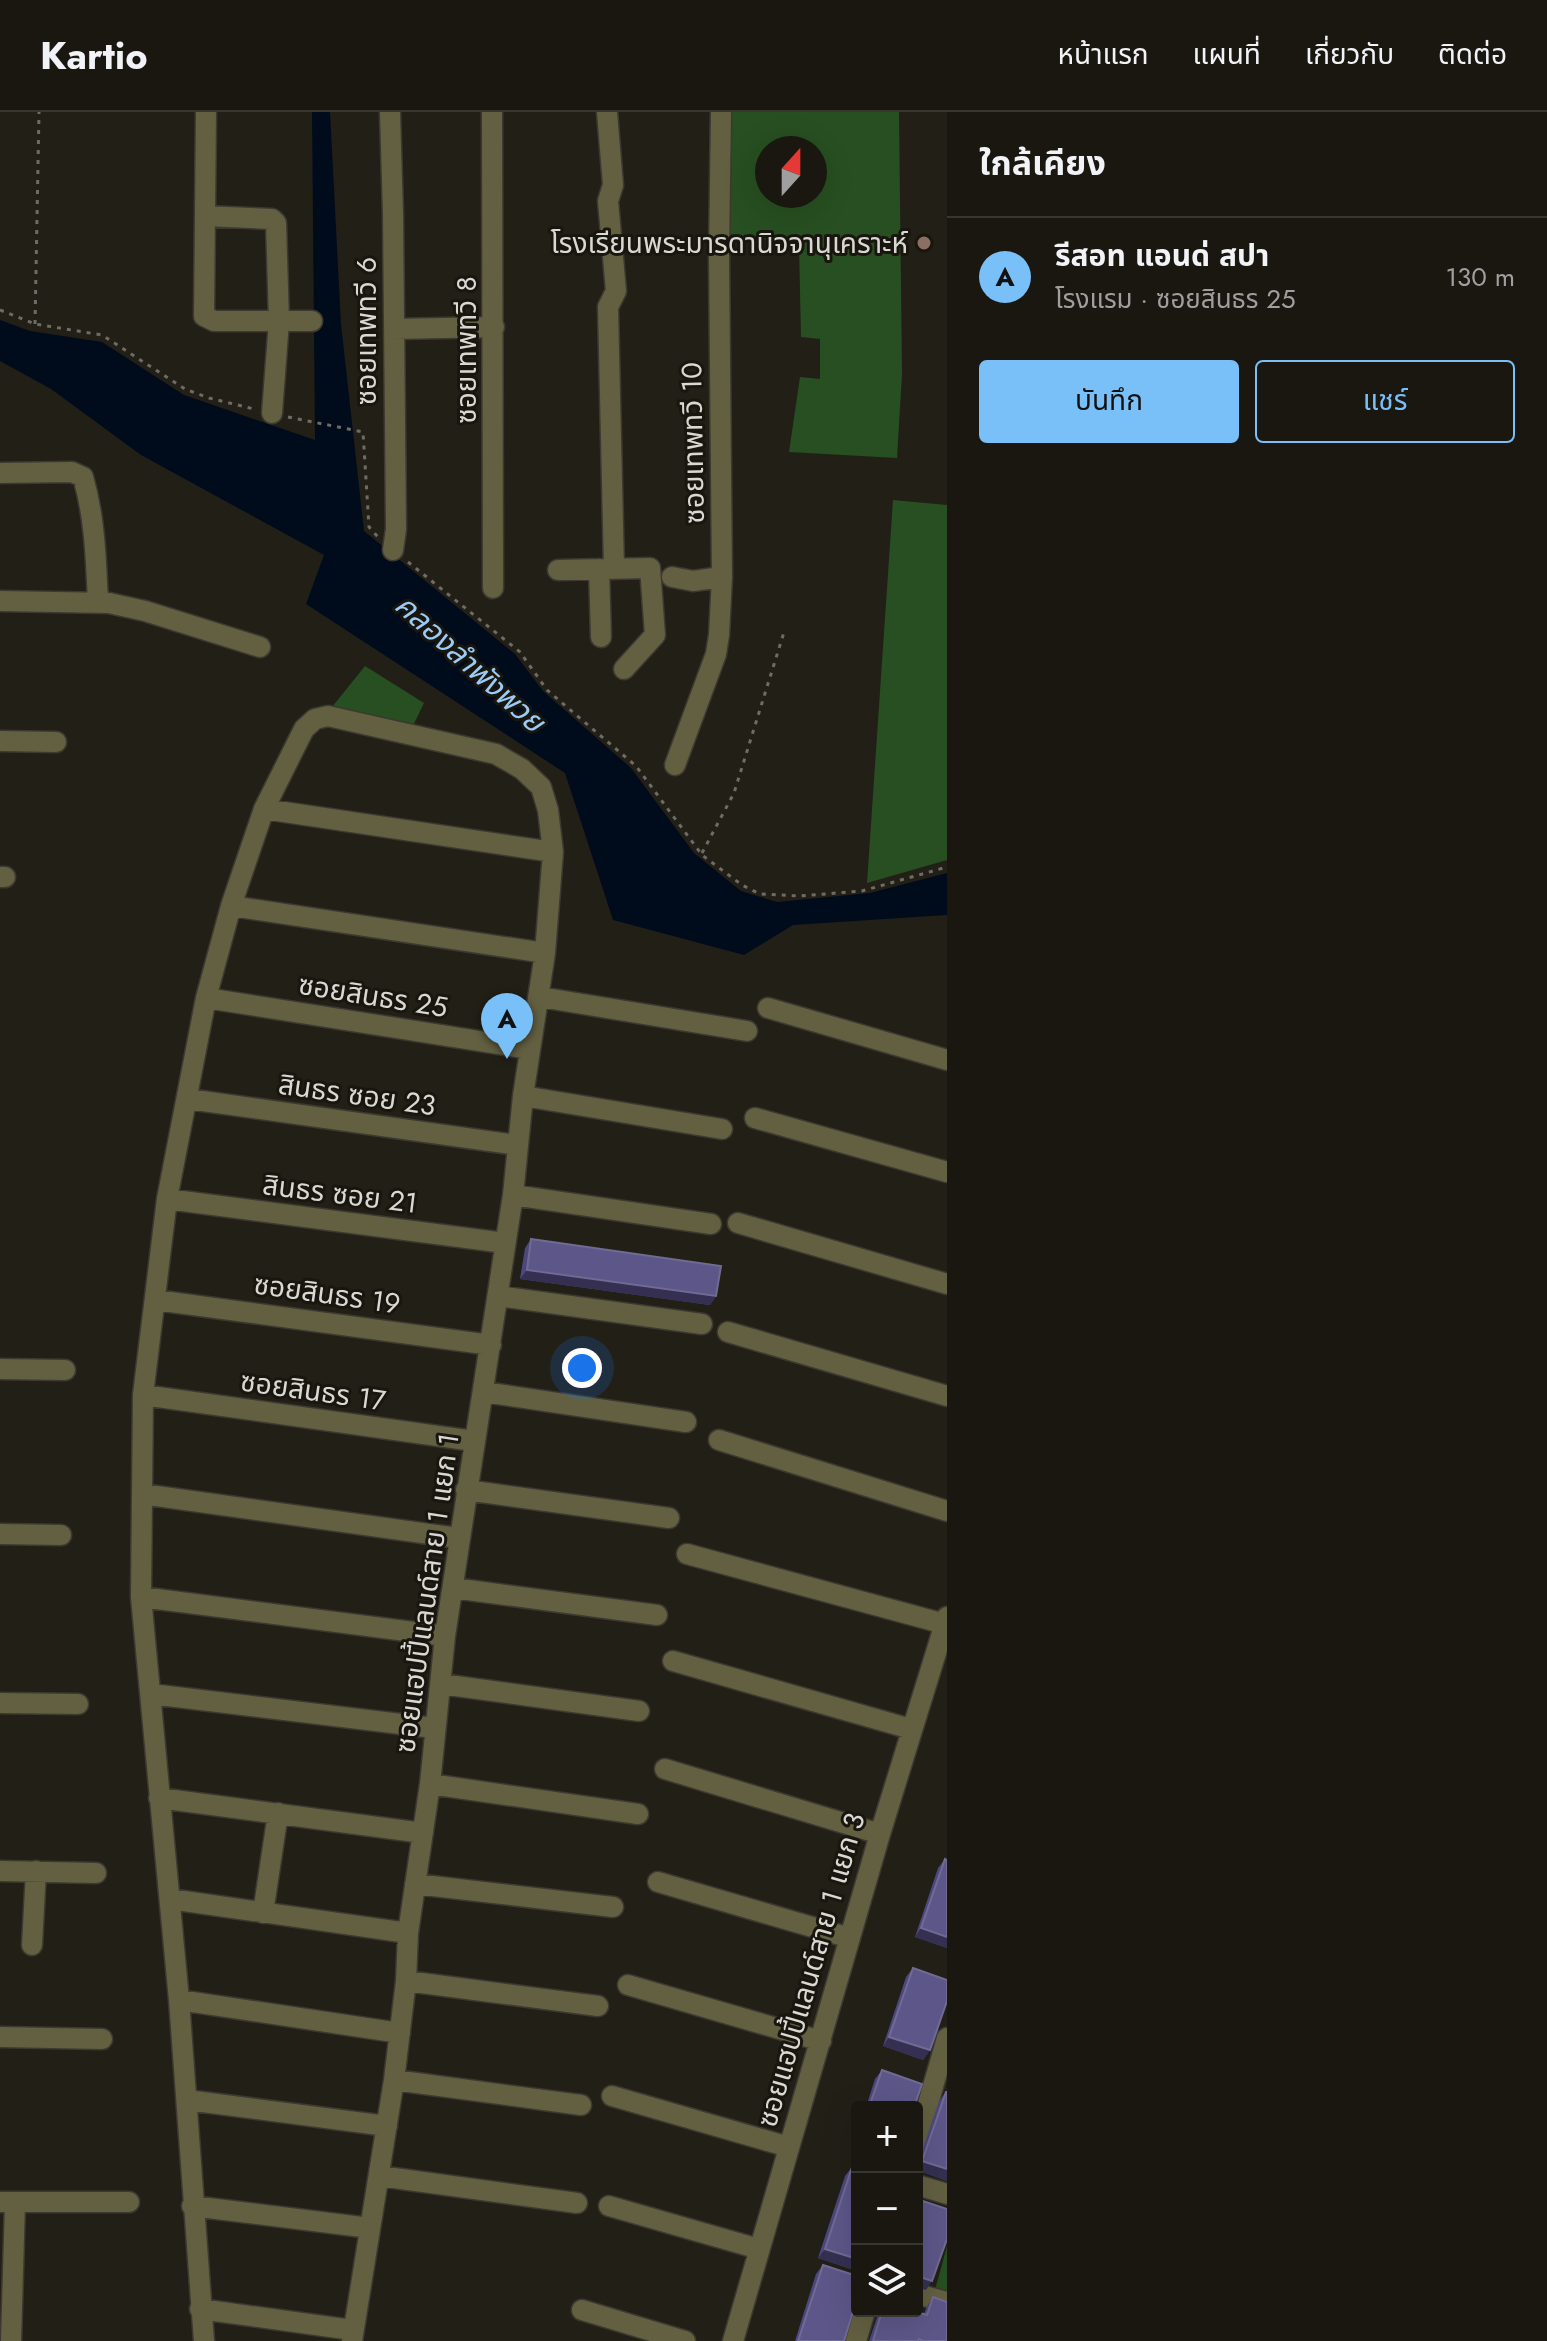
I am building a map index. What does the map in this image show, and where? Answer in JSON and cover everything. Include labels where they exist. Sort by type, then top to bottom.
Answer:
[{"type":"street","points":[[206,112],[204,316],[214,321],[312,321]]},
{"type":"street","name":"ซอยเทพทวี 6","points":[[390,112],[396,529],[393,550]]},
{"type":"street","name":"ซอยเทพทวี 8","points":[[492,112],[493,588]]},
{"type":"street","points":[[601,637],[606,569],[608,307],[616,291],[608,201],[613,185],[607,112]]},
{"type":"street","name":"ซอยเทพทวี 10","points":[[675,765],[716,654],[722,577],[721,112]]},
{"type":"street","points":[[205,216],[275,221],[279,321],[272,413]]},
{"type":"street","points":[[394,329],[494,327]]},
{"type":"street","points":[[0,473],[72,472],[83,477],[91,503],[98,603]]},
{"type":"street","points":[[558,570],[650,568],[655,635],[624,669]]},
{"type":"street","points":[[672,577],[693,581],[722,577]]},
{"type":"street","points":[[0,601],[98,603],[145,611],[260,647]]},
{"type":"street","name":"ซอยแฮปปี้แลนด์สาย 1 แยก 1","points":[[204,2341],[179,2000],[141,1597],[143,1395],[167,1199],[206,998],[231,906],[264,809],[304,729],[315,719],[328,716],[496,754],[522,769],[541,787],[548,810],[553,852],[540,997],[523,1096],[513,1195],[445,1636],[430,1784],[408,1933],[406,1981],[394,2080],[352,2336]]},
{"type":"street","points":[[0,741],[56,742]]},
{"type":"street","points":[[264,809],[553,852]]},
{"type":"street","points":[[231,906],[545,953]]},
{"type":"street","points":[[540,997],[747,1031]]},
{"type":"street","name":"ซอยสินธร 25","points":[[206,998],[530,1049]]},
{"type":"street","points":[[768,1008],[947,1060]]},
{"type":"street","points":[[523,1096],[722,1129]]},
{"type":"street","name":"สินธร ซอย 23","points":[[188,1099],[517,1145]]},
{"type":"street","points":[[755,1118],[947,1172]]},
{"type":"street","points":[[513,1195],[711,1224]]},
{"type":"street","name":"สินธร ซอย 21","points":[[167,1199],[505,1243]]},
{"type":"street","points":[[738,1223],[947,1284]]},
{"type":"street","points":[[498,1296],[702,1324]]},
{"type":"street","name":"ซอยสินธร 19","points":[[155,1300],[491,1345]]},
{"type":"street","points":[[728,1332],[947,1396]]},
{"type":"street","points":[[0,1369],[65,1370]]},
{"type":"street","points":[[484,1392],[686,1422]]},
{"type":"street","name":"ซอยสินธร 17","points":[[143,1395],[474,1441]]},
{"type":"street","points":[[719,1440],[947,1511]]},
{"type":"street","points":[[466,1490],[669,1518]]},
{"type":"street","points":[[142,1494],[458,1538]]},
{"type":"street","points":[[0,1534],[61,1535]]},
{"type":"street","points":[[687,1554],[946,1620]]},
{"type":"street","points":[[453,1588],[657,1615]]},
{"type":"street","points":[[141,1597],[445,1636]]},
{"type":"street","name":"ซอยแฮปปี้แลนด์สาย 1 แยก 3","points":[[733,2341],[911,1729],[946,1620]]},
{"type":"street","points":[[673,1661],[911,1729]]},
{"type":"street","points":[[441,1684],[639,1711]]},
{"type":"street","points":[[151,1694],[434,1728]]},
{"type":"street","points":[[0,1703],[78,1704]]},
{"type":"street","points":[[665,1769],[880,1834]]},
{"type":"street","points":[[430,1784],[638,1814]]},
{"type":"street","points":[[159,1798],[423,1833]]},
{"type":"street","points":[[263,1913],[278,1813]]},
{"type":"street","points":[[0,1871],[96,1873]]},
{"type":"street","points":[[32,1945],[36,1871]]},
{"type":"street","points":[[658,1882],[850,1938]]},
{"type":"street","points":[[415,1884],[613,1907]]},
{"type":"street","points":[[170,1899],[408,1933]]},
{"type":"street","points":[[406,1981],[598,2006]]},
{"type":"street","points":[[628,1985],[821,2041]]},
{"type":"street","points":[[179,2000],[400,2033]]},
{"type":"street","points":[[0,2037],[102,2039]]},
{"type":"street","points":[[923,2126],[942,2076],[947,2038]]},
{"type":"street","points":[[394,2080],[581,2105]]},
{"type":"street","points":[[612,2096],[789,2147]]},
{"type":"street","points":[[187,2100],[387,2126]]},
{"type":"street","points":[[379,2176],[577,2203]]},
{"type":"street","points":[[923,2187],[947,2194]]},
{"type":"street","points":[[11,2341],[8,2202],[129,2202]]},
{"type":"street","points":[[192,2206],[370,2228]]},
{"type":"street","points":[[609,2206],[759,2249]]},
{"type":"street","points":[[923,2296],[947,2302]]},
{"type":"street","points":[[200,2309],[352,2336]]},
{"type":"street","points":[[582,2310],[685,2341]]},
{"type":"street","points":[[856,2341],[863,2317]]},
{"type":"path","points":[[35,324],[39,112]]},
{"type":"path","points":[[0,310],[35,324],[102,335],[185,389],[209,398]]},
{"type":"path","points":[[312,423],[363,432],[369,527],[393,550],[520,652],[547,690],[636,766],[702,855],[742,885],[760,894],[799,896],[862,891],[947,867]]},
{"type":"path","points":[[702,855],[734,793],[785,629]]},
{"type":"green space","points":[[730,112],[899,112],[902,374],[897,458],[789,452],[800,377],[820,379],[820,339],[801,337],[799,244],[728,234]]},
{"type":"green space","points":[[893,500],[947,505],[947,860],[867,883]]},
{"type":"green space","points":[[365,666],[424,703],[412,728],[332,707]]},
{"type":"green space","points":[[947,2246],[947,2294],[935,2290]]},
{"type":"water","name":"คลองลำพังพวย","points":[[312,112],[330,112],[341,324],[364,531],[515,654],[543,691],[631,768],[694,853],[741,891],[777,902],[870,893],[947,873],[947,915],[793,925],[744,955],[613,920],[565,773],[306,604],[324,555],[141,455],[51,389],[0,361],[0,320],[30,331],[102,342],[184,395],[315,440]]},
{"type":"building","points":[[531,1239],[721,1266],[716,1296],[527,1270]]},
{"type":"building","points":[[947,1860],[947,1937],[921,1928]]},
{"type":"building","points":[[913,1968],[947,1980],[947,2001],[930,2050],[889,2037]]},
{"type":"building","points":[[882,2070],[922,2084],[916,2101],[871,2101]]},
{"type":"building","points":[[947,2092],[947,2169],[923,2161]]},
{"type":"building","points":[[851,2170],[851,2257],[825,2249]]},
{"type":"building","points":[[923,2201],[947,2209],[947,2239],[932,2281],[923,2278]]},
{"type":"building","points":[[823,2265],[851,2274],[851,2317],[844,2341],[798,2341]]},
{"type":"building","points":[[933,2297],[947,2302],[947,2341],[873,2341],[880,2317],[927,2315]]},
{"type":"place","name":"โรงเรียนพระมารดานิจจานุเคราะห์","points":[[924,243]]},
{"type":"place","name":"รีสอท แอนด่ สปา","points":[[507,1059]]}]
